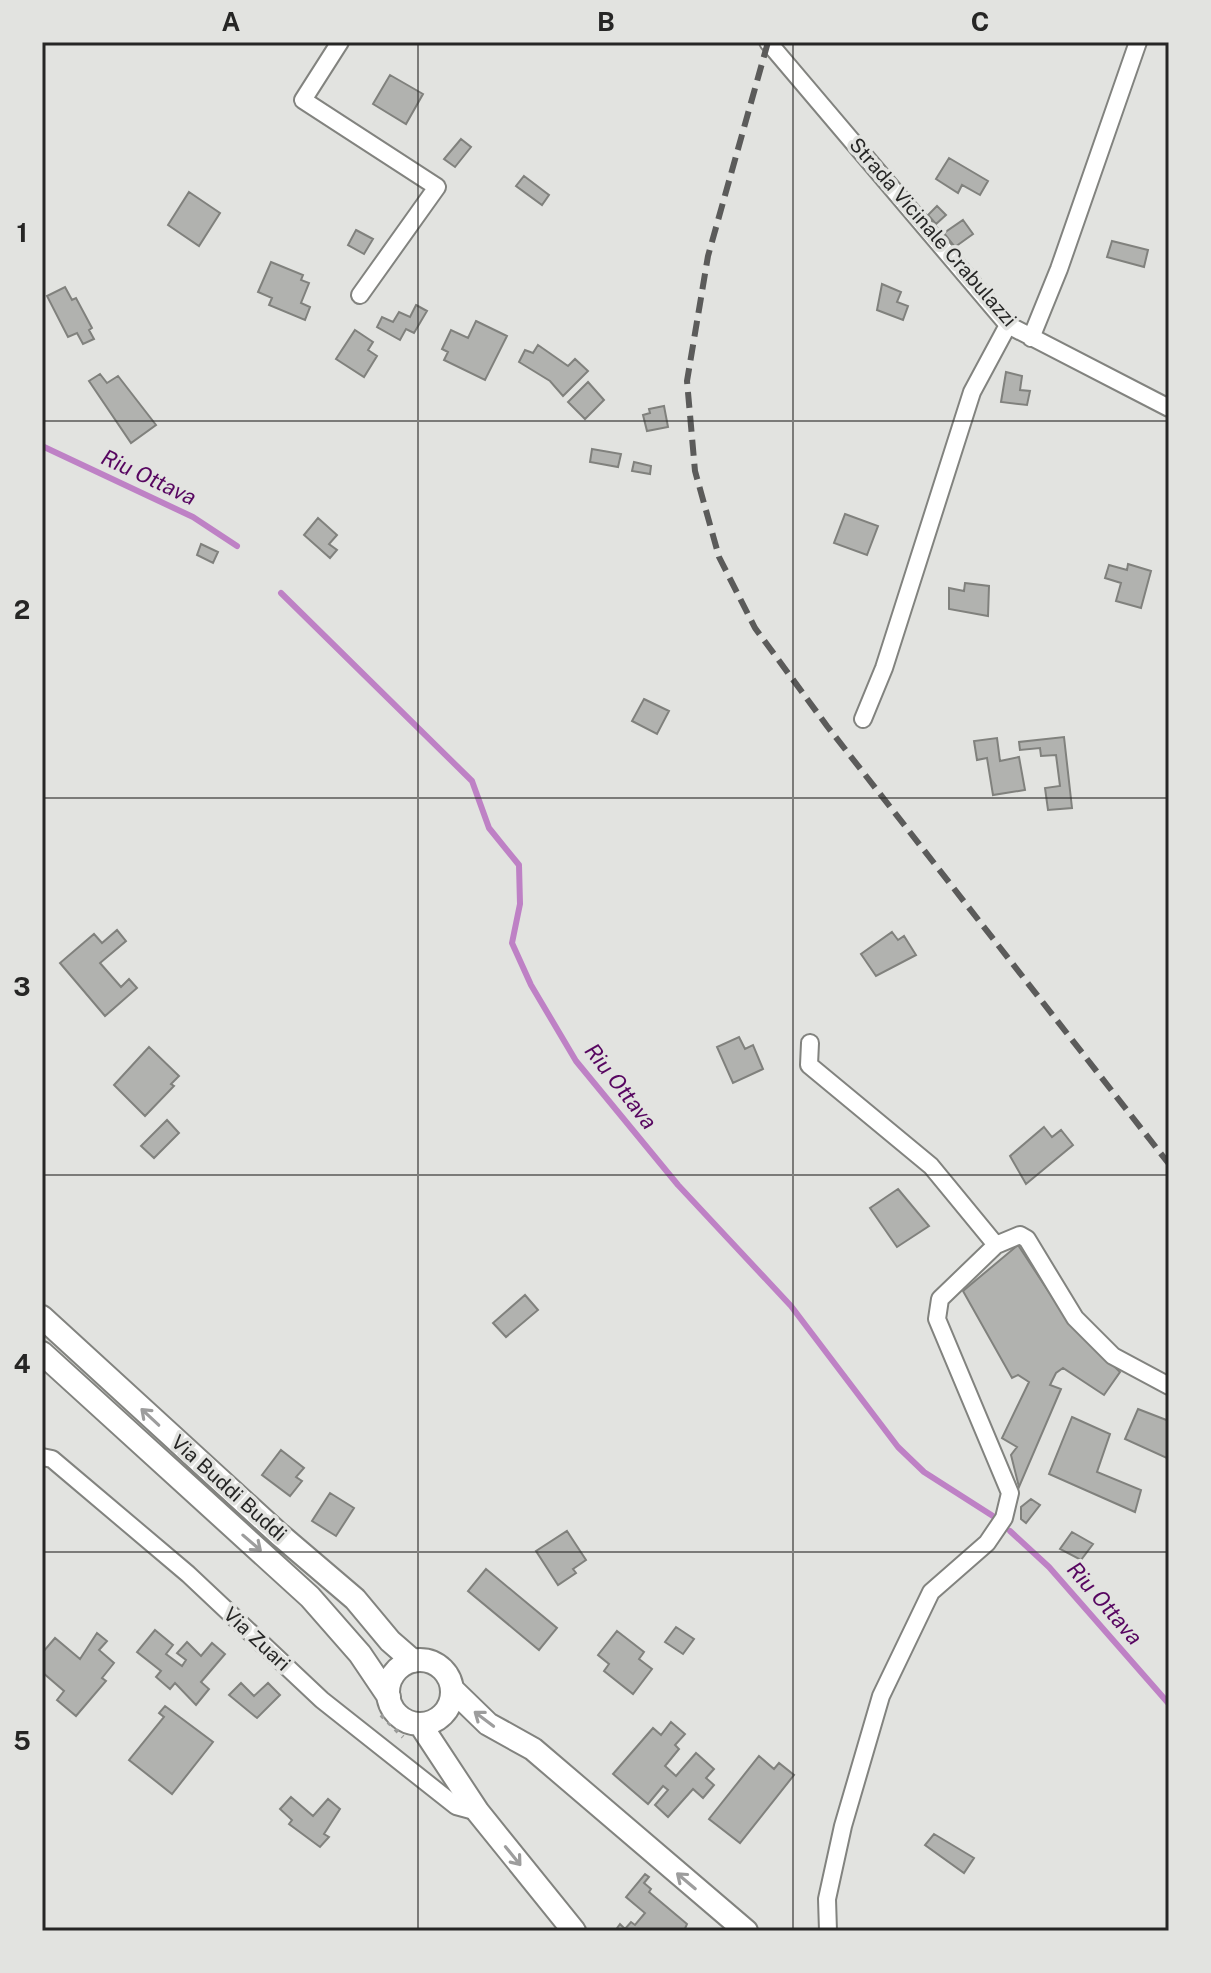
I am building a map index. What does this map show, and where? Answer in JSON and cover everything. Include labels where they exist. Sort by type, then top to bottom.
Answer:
[{"type":"main road","name":"Via Buddi Buddi","points":[[42,1317],[268,1525],[355,1599],[413,1661]]},
{"type":"main road","name":"Via Buddi Buddi","points":[[42,1353],[310,1597],[360,1654],[384,1704]]},
{"type":"main road","points":[[574,1931],[400,1716],[384,1704],[391,1678],[413,1661],[440,1666],[453,1690],[488,1724],[533,1749],[746,1931]]},
{"type":"main road","points":[[413,1732],[440,1718],[447,1710],[453,1690]]},
{"type":"street","points":[[340,42],[303,100],[437,187],[360,295]]},
{"type":"street","name":"Strada Vicinale Crabulazzi","points":[[768,42],[1008,325],[1169,408]]},
{"type":"street","points":[[1031,338],[1059,269],[1138,42]]},
{"type":"street","points":[[863,719],[884,668],[972,392],[1008,325]]},
{"type":"street","points":[[810,1043],[809,1065],[931,1166],[996,1245]]},
{"type":"street","points":[[828,1931],[827,1899],[881,1696],[931,1592],[987,1543],[1004,1518],[1010,1493],[937,1319],[940,1299],[996,1245],[1020,1235],[1027,1239],[1075,1318],[1113,1356],[1169,1386]]},
{"type":"street","name":"Via Zuari","points":[[42,1457],[52,1459],[188,1574],[322,1700],[456,1806],[478,1812]]},
{"type":"path","points":[[384,1704],[394,1732],[413,1732]]},
{"type":"building","points":[[390,75],[423,94],[406,124],[373,104]]},
{"type":"building","points":[[461,139],[471,147],[455,167],[444,159]]},
{"type":"building","points":[[949,158],[988,181],[980,195],[962,185],[958,193],[936,179]]},
{"type":"building","points":[[524,176],[549,195],[542,205],[516,186]]},
{"type":"building","points":[[189,192],[220,213],[199,246],[168,225]]},
{"type":"building","points":[[937,206],[946,215],[936,224],[928,215]]},
{"type":"building","points":[[963,220],[973,234],[955,247],[944,233]]},
{"type":"building","points":[[356,230],[373,239],[364,254],[348,245]]},
{"type":"building","points":[[1112,241],[1148,250],[1144,267],[1107,257]]},
{"type":"building","points":[[271,262],[303,275],[301,280],[309,283],[301,303],[310,307],[305,320],[269,305],[272,298],[258,292]]},
{"type":"building","points":[[882,284],[901,292],[897,302],[908,306],[903,320],[877,310]]},
{"type":"building","points":[[65,287],[72,300],[76,298],[92,328],[89,330],[94,339],[83,344],[77,333],[68,337],[47,296]]},
{"type":"building","points":[[416,305],[427,311],[414,333],[406,329],[400,340],[377,327],[382,317],[393,322],[399,312],[410,317]]},
{"type":"building","points":[[476,321],[507,336],[485,380],[444,360],[448,352],[442,349],[451,330],[468,338]]},
{"type":"building","points":[[355,330],[373,342],[368,350],[377,356],[364,377],[336,359]]},
{"type":"building","points":[[538,345],[568,366],[575,359],[588,371],[563,396],[550,381],[519,362],[525,350],[533,353]]},
{"type":"building","points":[[1006,372],[1022,376],[1020,390],[1030,391],[1027,405],[1001,402]]},
{"type":"building","points":[[100,374],[107,383],[118,376],[156,425],[131,443],[89,381]]},
{"type":"building","points":[[588,382],[604,400],[585,419],[568,402]]},
{"type":"building","points":[[664,406],[668,427],[647,431],[643,415],[650,413],[649,409]]},
{"type":"building","points":[[592,449],[621,454],[618,467],[590,462]]},
{"type":"building","points":[[634,462],[651,466],[650,474],[632,471]]},
{"type":"building","points":[[845,514],[878,526],[867,555],[834,543]]},
{"type":"building","points":[[318,518],[337,535],[329,544],[337,550],[330,558],[304,535]]},
{"type":"building","points":[[201,544],[218,552],[213,563],[197,555]]},
{"type":"building","points":[[1128,564],[1151,571],[1141,608],[1116,601],[1121,583],[1105,578],[1109,565],[1127,570]]},
{"type":"building","points":[[965,583],[989,586],[988,616],[949,609],[949,588],[964,591]]},
{"type":"building","points":[[644,699],[669,711],[657,734],[632,721]]},
{"type":"building","points":[[1064,737],[1072,808],[1048,810],[1045,788],[1060,786],[1056,755],[1041,756],[1040,748],[1020,750],[1019,742]]},
{"type":"building","points":[[997,738],[1000,761],[1019,757],[1025,790],[993,795],[987,758],[977,760],[974,741]]},
{"type":"building","points":[[117,930],[126,941],[100,963],[121,987],[129,979],[137,988],[105,1016],[60,963],[94,934],[102,943]]},
{"type":"building","points":[[892,932],[898,940],[904,936],[916,955],[876,976],[861,954]]},
{"type":"building","points":[[739,1037],[745,1049],[753,1045],[763,1069],[733,1083],[717,1047]]},
{"type":"building","points":[[149,1047],[179,1076],[171,1084],[174,1086],[145,1116],[114,1085]]},
{"type":"building","points":[[167,1120],[179,1133],[154,1158],[141,1146]]},
{"type":"building","points":[[1044,1127],[1052,1137],[1061,1130],[1073,1145],[1026,1184],[1010,1156]]},
{"type":"building","points":[[898,1189],[929,1226],[897,1247],[870,1208]]},
{"type":"building","points":[[1018,1245],[1068,1321],[1120,1372],[1104,1395],[1063,1368],[1056,1373],[1050,1385],[1061,1389],[1019,1487],[1011,1455],[1017,1447],[1002,1438],[1029,1382],[1018,1375],[1012,1378],[963,1291]]},
{"type":"building","points":[[525,1295],[538,1310],[506,1337],[493,1323]]},
{"type":"building","points":[[1138,1409],[1169,1421],[1169,1459],[1125,1439]]},
{"type":"building","points":[[1072,1417],[1110,1434],[1097,1472],[1141,1490],[1135,1512],[1049,1474]]},
{"type":"building","points":[[281,1450],[304,1468],[296,1477],[302,1481],[290,1496],[262,1475]]},
{"type":"building","points":[[330,1493],[354,1508],[336,1536],[312,1521]]},
{"type":"building","points":[[1031,1499],[1040,1505],[1026,1523],[1021,1519],[1021,1507]]},
{"type":"building","points":[[567,1531],[586,1560],[573,1569],[576,1573],[558,1585],[536,1551]]},
{"type":"building","points":[[1072,1532],[1093,1544],[1081,1560],[1060,1549]]},
{"type":"building","points":[[486,1569],[557,1628],[539,1650],[468,1591]]},
{"type":"building","points":[[676,1627],[694,1639],[683,1654],[665,1642]]},
{"type":"building","points":[[155,1630],[173,1645],[166,1654],[182,1666],[186,1660],[177,1653],[187,1642],[201,1656],[212,1643],[225,1654],[201,1682],[209,1689],[196,1705],[175,1683],[170,1689],[156,1677],[161,1671],[137,1652]]},
{"type":"building","points":[[617,1631],[644,1652],[639,1659],[652,1669],[633,1694],[604,1671],[609,1664],[598,1655]]},
{"type":"building","points":[[97,1633],[107,1641],[99,1650],[114,1663],[102,1678],[106,1681],[76,1716],[57,1700],[64,1691],[42,1672],[42,1653],[55,1638],[80,1659]]},
{"type":"building","points":[[241,1683],[254,1696],[268,1683],[280,1695],[257,1718],[229,1695]]},
{"type":"building","points":[[165,1706],[213,1742],[172,1794],[129,1760],[164,1717],[159,1713]]},
{"type":"building","points":[[671,1722],[685,1734],[675,1745],[679,1749],[665,1766],[676,1776],[696,1753],[714,1769],[706,1778],[714,1785],[703,1798],[693,1789],[668,1817],[655,1805],[668,1790],[663,1786],[648,1804],[613,1774],[653,1728],[661,1735]]},
{"type":"building","points":[[759,1756],[774,1769],[779,1763],[794,1775],[740,1843],[709,1819]]},
{"type":"building","points":[[291,1797],[313,1816],[328,1799],[340,1809],[324,1834],[329,1837],[320,1847],[289,1824],[292,1820],[280,1809]]},
{"type":"building","points":[[934,1834],[974,1858],[964,1873],[925,1845]]},
{"type":"building","points":[[645,1874],[649,1877],[644,1883],[651,1889],[649,1892],[687,1924],[684,1931],[615,1931],[620,1924],[625,1929],[631,1922],[635,1925],[645,1913],[626,1897]]},
{"type":"waterway","name":"Riu Ottava","points":[[42,446],[193,517],[237,546]]},
{"type":"waterway","name":"Riu Ottava","points":[[281,593],[472,781],[489,828],[519,865],[520,904],[512,943],[531,985],[576,1061],[678,1185],[791,1306],[898,1447],[924,1472],[996,1518]]},
{"type":"waterway","name":"Riu Ottava","points":[[1010,1531],[1049,1567],[1169,1704]]},
{"type":"railway","points":[[768,42],[708,256],[687,381],[695,471],[719,557],[755,628],[827,726],[1169,1164]]}]
